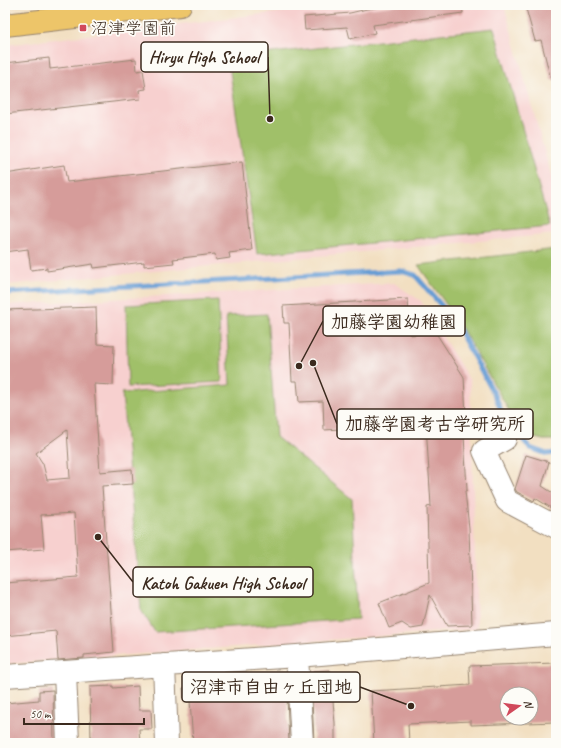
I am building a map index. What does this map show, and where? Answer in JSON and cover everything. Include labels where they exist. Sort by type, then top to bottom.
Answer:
[{"type":"main road","points":[[5,25],[180,5]]},
{"type":"street","points":[[498,425],[504,439],[484,451],[507,501],[556,527]]},
{"type":"street","points":[[5,676],[298,656],[556,634]]},
{"type":"street","points":[[298,656],[302,743]]},
{"type":"street","points":[[164,665],[166,743]]},
{"type":"street","points":[[65,673],[68,743]]},
{"type":"shaded area","points":[[339,5],[504,5],[556,193],[556,234],[5,285],[5,45]]},
{"type":"shaded area","points":[[394,283],[421,301],[470,381],[477,629],[5,664],[5,305]]},
{"type":"green space","points":[[494,28],[550,226],[257,254],[228,58]]},
{"type":"green space","points":[[556,249],[556,440],[543,440],[523,435],[456,318],[418,265]]},
{"type":"green space","points":[[218,300],[222,382],[128,387],[126,305]]},
{"type":"green space","points":[[267,314],[276,437],[352,499],[358,619],[155,632],[141,610],[122,393],[230,385],[226,316]]},
{"type":"building","points":[[399,5],[462,5],[463,13],[373,25],[375,33],[350,39],[347,27],[305,30],[304,17],[350,13],[367,9]]},
{"type":"building","points":[[525,5],[556,5],[556,80],[551,80],[541,40],[535,41]]},
{"type":"building","points":[[49,58],[50,69],[136,59],[137,71],[143,70],[146,89],[139,90],[140,99],[5,114],[5,63]]},
{"type":"building","points":[[242,162],[252,250],[229,253],[230,258],[216,260],[215,254],[173,259],[174,263],[144,266],[144,262],[94,268],[93,264],[47,271],[47,268],[31,270],[28,249],[5,252],[5,174],[64,165],[67,182]]},
{"type":"building","points":[[408,299],[410,335],[436,333],[464,377],[466,417],[463,417],[467,490],[465,491],[469,528],[472,625],[447,626],[430,595],[423,627],[411,629],[402,623],[389,628],[379,603],[429,583],[427,507],[431,506],[426,424],[324,430],[323,401],[299,402],[297,381],[292,381],[289,323],[284,323],[283,306]]},
{"type":"building","points":[[96,307],[97,344],[114,345],[113,385],[94,384],[100,472],[132,469],[133,484],[102,486],[114,652],[84,655],[84,658],[58,660],[56,631],[5,636],[5,583],[78,577],[74,513],[41,515],[44,549],[5,552],[5,310]],"holes":[[[67,430],[70,478],[47,480],[43,464],[36,453]]]},
{"type":"building","points":[[526,455],[549,462],[542,486],[556,495],[556,511],[535,498],[534,501],[517,492],[515,489]]},
{"type":"building","points":[[556,663],[556,722],[539,723],[539,686],[499,686],[499,724],[471,725],[471,721],[408,724],[409,743],[374,743],[371,691],[470,685],[469,666]]},
{"type":"building","points":[[330,670],[335,723],[335,743],[314,743],[312,699],[316,698],[314,671]]},
{"type":"building","points":[[286,674],[289,743],[193,743],[190,701],[184,702],[183,688],[190,687],[189,682],[216,680],[216,677],[237,675],[238,678]]},
{"type":"building","points":[[113,686],[113,688],[138,686],[139,710],[151,710],[152,729],[139,729],[140,743],[91,743],[90,687]]},
{"type":"building","points":[[53,690],[54,743],[5,743],[5,703],[39,700],[39,691]]},
{"type":"waterway","points":[[5,293],[401,271],[415,275],[453,319],[496,397],[503,416],[530,448],[547,454],[556,453]]},
{"type":"place","name":"沼津学園前","points":[[83,28]]},
{"type":"place","name":"Hiryu High School","points":[[270,119]]},
{"type":"place","name":"加藤学園考古学研究所","points":[[313,363]]},
{"type":"place","name":"加藤学園幼稚園","points":[[299,366]]},
{"type":"place","name":"Katoh Gakuen High School","points":[[98,537]]},
{"type":"place","name":"沼津市自由ヶ丘団地","points":[[411,706]]}]
